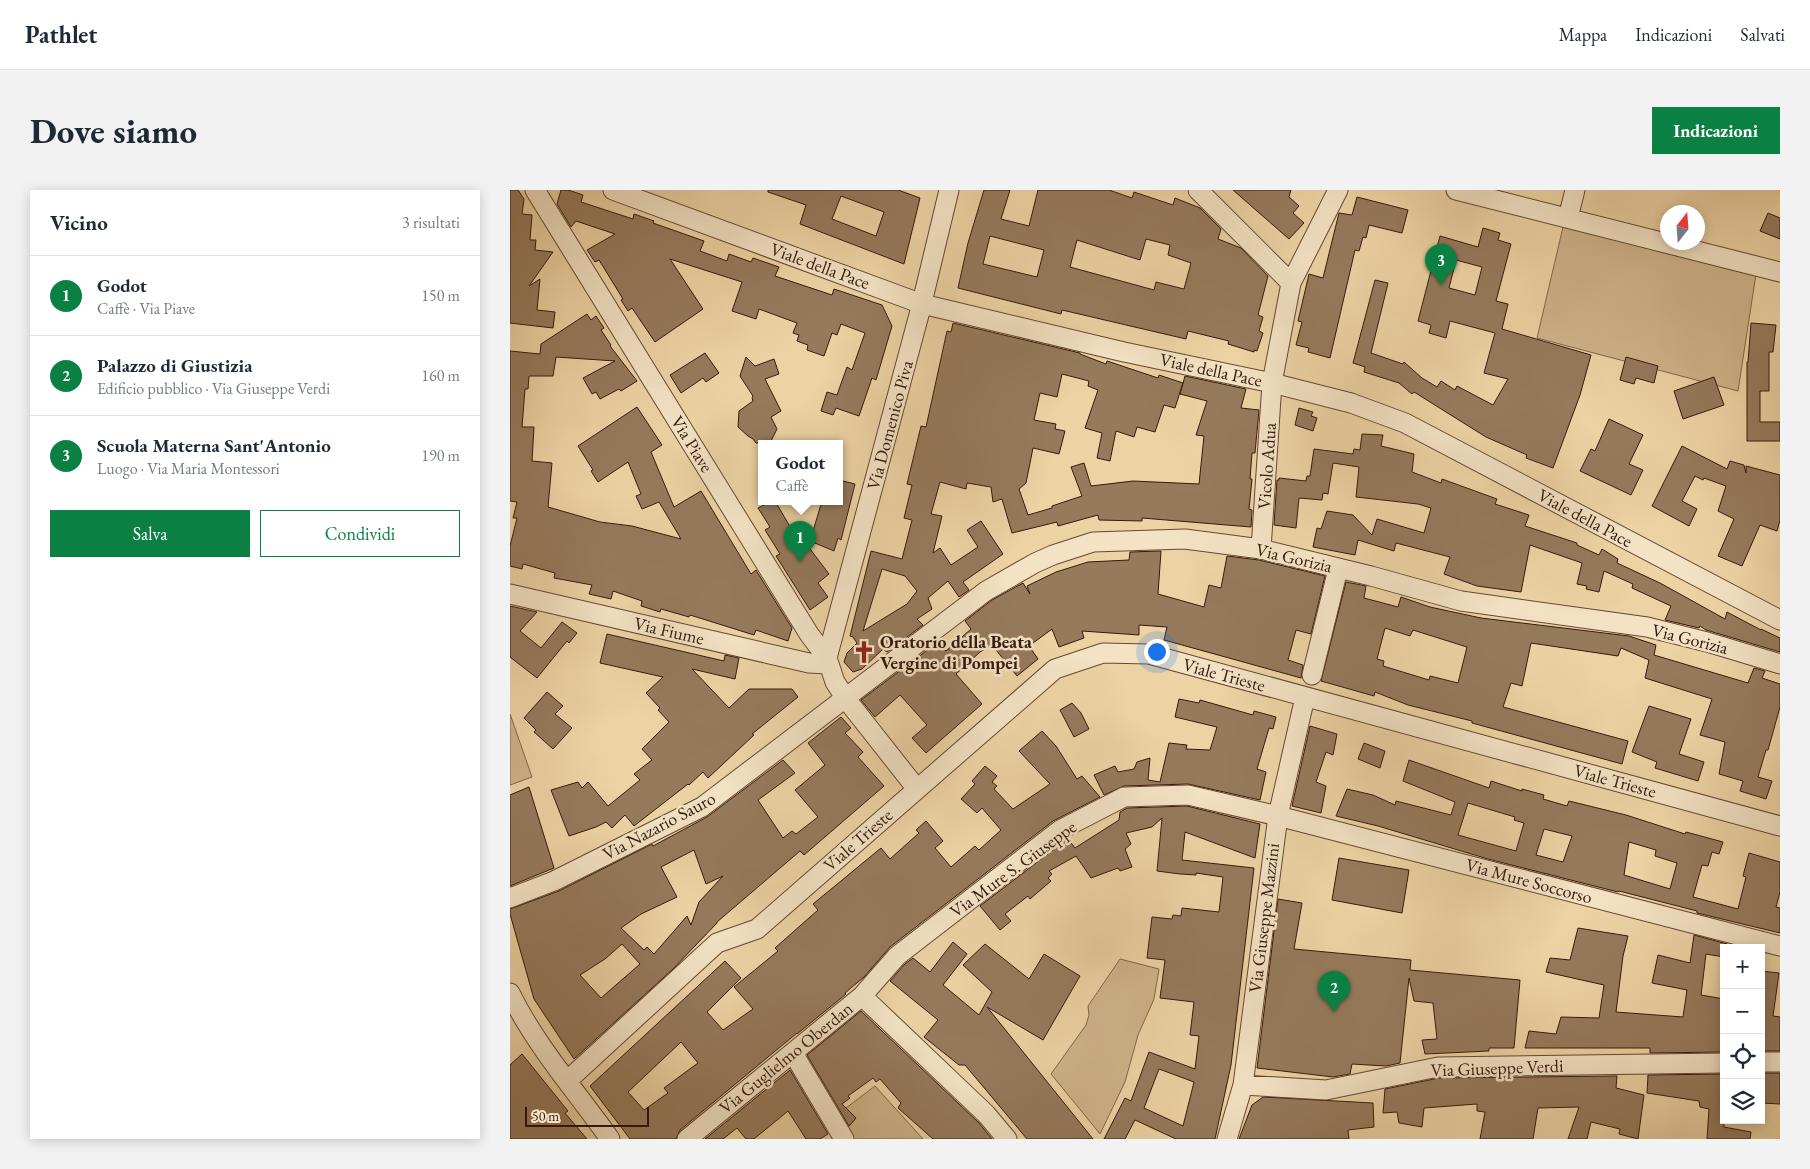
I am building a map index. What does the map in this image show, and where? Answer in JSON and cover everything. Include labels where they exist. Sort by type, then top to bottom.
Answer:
[{"type":"street","name":"Via Piave","points":[[535,190],[827,661],[835,682],[846,699],[917,789]]},
{"type":"street","name":"Viale della Pace","points":[[613,190],[922,304],[1124,352],[1272,383],[1351,403],[1405,423],[1780,620]]},
{"type":"street","name":"Via Domenico Piva","points":[[827,661],[922,304],[949,190]]},
{"type":"street","points":[[1198,190],[1290,283]]},
{"type":"street","name":"Vicolo Adua","points":[[1262,549],[1272,383],[1290,283],[1338,190]]},
{"type":"street","points":[[1456,190],[1780,272]]},
{"type":"street","points":[[1568,218],[1575,190]]},
{"type":"street","name":"Via Gorizia","points":[[846,699],[986,591],[1035,563],[1093,542],[1185,539],[1262,549],[1461,601],[1647,628],[1707,642],[1780,664]]},
{"type":"street","points":[[1312,674],[1338,569]]},
{"type":"street","name":"Via Fiume","points":[[510,594],[809,663],[827,661]]},
{"type":"street","name":"Viale Trieste","points":[[567,1081],[717,943],[757,929],[1055,669],[1102,653],[1149,654],[1780,826]]},
{"type":"street","name":"Via Giuseppe Mazzini","points":[[1227,1139],[1243,1085],[1269,872],[1278,816],[1305,697]]},
{"type":"street","name":"Via Nazario Sauro","points":[[510,898],[554,881],[702,807],[846,699]]},
{"type":"street","name":"Via Mure S. Giuseppe","points":[[862,996],[897,956],[1060,830],[1124,797],[1188,796],[1278,816]]},
{"type":"street","name":"Via Mure Soccorso","points":[[1278,816],[1780,946]]},
{"type":"street","points":[[862,996],[986,1114],[1007,1139]]},
{"type":"street","name":"Via Guglielmo Oberdan","points":[[687,1139],[862,996]]},
{"type":"street","points":[[513,1006],[610,1139]]},
{"type":"street","points":[[793,1053],[844,1139]]},
{"type":"street","points":[[1765,1062],[1780,1062]]},
{"type":"street","name":"Via Giuseppe Verdi","points":[[1243,1085],[1326,1090],[1438,1067],[1720,1063]]},
{"type":"shaded area","points":[[1563,227],[1756,274],[1738,391],[1537,338]]},
{"type":"shaded area","points":[[510,714],[532,777],[510,785]]},
{"type":"shaded area","points":[[1120,959],[1159,969],[1154,999],[1138,1035],[1125,1082],[1100,1134],[1051,1074],[1086,1025],[1089,1015],[1088,1006]]},
{"type":"shaded area","points":[[875,1086],[923,1139],[852,1139],[847,1129],[856,1118],[846,1108]]},
{"type":"building","points":[[510,190],[518,190],[524,199],[522,214],[532,215],[530,240],[536,240],[535,250],[553,252],[529,286],[540,279],[537,310],[555,312],[553,328],[510,323]]},
{"type":"building","points":[[561,190],[568,190],[583,195],[581,202],[633,219],[634,214],[654,221],[653,223],[704,241],[700,251],[727,261],[729,254],[751,262],[753,258],[779,267],[775,276],[832,295],[834,289],[882,305],[892,326],[876,380],[872,378],[859,416],[836,408],[833,415],[821,411],[827,392],[837,395],[847,367],[852,370],[865,333],[841,324],[837,335],[832,333],[824,356],[807,350],[808,345],[797,341],[799,335],[793,333],[797,323],[759,309],[756,319],[732,311],[742,282],[670,259],[703,309],[655,342],[632,308],[628,311],[621,300],[623,299],[599,260],[595,262],[587,250],[615,234],[576,221],[571,227],[557,204]]},
{"type":"building","points":[[768,190],[898,190],[920,198],[904,264],[800,224],[806,205],[768,192]],"holes":[[[841,196],[884,212],[876,236],[832,219]]]},
{"type":"building","points":[[984,190],[1010,190],[1001,219],[1029,226],[1038,190],[1109,190],[1132,198],[1134,192],[1173,205],[1175,198],[1200,208],[1221,229],[1218,239],[1241,248],[1268,276],[1258,315],[1263,317],[1259,331],[1263,333],[1257,351],[1254,350],[1254,352],[1228,344],[1229,341],[1188,331],[1186,339],[1062,310],[1061,314],[958,288],[968,243]],"holes":[[[990,236],[1044,250],[1037,277],[983,264]],[[1146,239],[1170,245],[1168,255],[1191,263],[1184,289],[1156,282],[1154,290],[1070,267],[1077,240],[1140,260]]]},
{"type":"building","points":[[1233,190],[1291,190],[1289,197],[1299,206],[1293,213],[1304,223],[1289,239]]},
{"type":"building","points":[[1357,197],[1408,210],[1402,233],[1369,225],[1366,238],[1363,237],[1359,251],[1355,250],[1330,358],[1308,352],[1309,348],[1296,345],[1302,322],[1298,321],[1309,274],[1323,278],[1339,213],[1352,215]]},
{"type":"building","points":[[1768,213],[1780,218],[1780,239],[1760,231]]},
{"type":"building","points":[[1483,228],[1500,233],[1498,240],[1511,244],[1496,301],[1508,304],[1502,329],[1591,355],[1580,395],[1553,468],[1526,458],[1527,455],[1486,437],[1414,392],[1412,394],[1399,383],[1364,372],[1365,367],[1353,363],[1375,280],[1388,283],[1371,353],[1403,364],[1404,362],[1422,378],[1437,387],[1441,381],[1455,390],[1457,386],[1493,405],[1508,379],[1484,373],[1495,333],[1450,321],[1446,338],[1429,333],[1431,325],[1418,321],[1440,236],[1478,247]],"holes":[[[1456,260],[1482,267],[1475,295],[1449,288]]]},
{"type":"building","points":[[587,314],[591,320],[596,316],[604,328],[601,330],[610,346],[637,381],[621,391],[619,389],[600,399],[596,392],[592,394],[583,378],[615,361],[556,357],[553,376],[529,376],[528,389],[525,389],[522,427],[534,427],[532,461],[552,463],[548,507],[600,522],[632,526],[681,539],[659,502],[642,509],[636,496],[641,494],[628,462],[598,482],[578,446],[637,407],[662,445],[651,452],[674,507],[701,491],[751,574],[756,570],[792,628],[788,641],[756,630],[754,635],[690,615],[689,617],[661,609],[660,612],[641,606],[642,601],[613,591],[611,599],[589,594],[592,585],[554,578],[555,573],[523,564],[522,569],[510,566],[510,546],[517,518],[513,518],[517,502],[510,501],[510,351],[540,354],[541,344]]},
{"type":"building","points":[[953,323],[1080,353],[1106,364],[1107,361],[1158,378],[1159,375],[1183,383],[1175,408],[1164,405],[1155,432],[1137,427],[1134,437],[1116,431],[1110,461],[1097,458],[1102,433],[1085,428],[1098,390],[1088,386],[1089,381],[1062,374],[1057,397],[1040,393],[1034,420],[1056,424],[1055,429],[1065,431],[1059,454],[1033,448],[1026,483],[1019,489],[1028,515],[1082,496],[1071,467],[1084,463],[1091,486],[1133,481],[1199,484],[1204,436],[1196,435],[1207,401],[1180,394],[1185,376],[1246,389],[1241,408],[1259,410],[1255,453],[1252,453],[1250,479],[1252,479],[1249,509],[1252,510],[1251,527],[1142,518],[1142,521],[1099,520],[1098,515],[1058,526],[1057,522],[1012,533],[1002,499],[993,502],[991,487],[967,483],[966,489],[940,482],[931,514],[942,516],[933,553],[940,548],[951,565],[978,547],[967,530],[981,521],[1003,554],[963,582],[969,590],[959,597],[948,581],[928,598],[932,609],[917,619],[923,625],[887,652],[883,649],[862,669],[853,672],[844,662],[847,653],[857,643],[850,636],[871,551],[902,559],[912,520],[904,518],[912,485],[907,484],[921,426],[926,427],[947,331],[951,332]],"holes":[[[882,569],[905,576],[917,591],[907,604],[863,631]]]},
{"type":"building","points":[[1751,323],[1776,325],[1773,352],[1769,352],[1769,391],[1760,391],[1760,422],[1780,422],[1780,441],[1747,441],[1747,362]]},
{"type":"building","points":[[705,353],[719,373],[706,382],[703,378],[681,393],[670,375]]},
{"type":"building","points":[[746,357],[755,366],[774,359],[779,374],[765,379],[781,411],[771,417],[777,429],[772,440],[758,440],[758,443],[756,443],[738,427],[739,411],[753,401],[753,396],[740,376]]},
{"type":"building","points":[[1626,357],[1658,366],[1654,383],[1636,378],[1634,384],[1620,380]]},
{"type":"building","points":[[1714,377],[1724,405],[1683,419],[1674,391]]},
{"type":"building","points":[[1299,408],[1313,412],[1311,416],[1317,418],[1313,431],[1295,425]]},
{"type":"building","points":[[1609,419],[1643,435],[1629,464],[1643,470],[1631,495],[1580,471],[1591,449],[1595,451]]},
{"type":"building","points":[[1362,434],[1383,435],[1381,446],[1414,454],[1412,472],[1441,483],[1442,479],[1497,499],[1495,504],[1529,515],[1525,526],[1577,543],[1577,545],[1599,555],[1602,549],[1618,559],[1617,563],[1660,583],[1725,619],[1727,612],[1780,638],[1780,652],[1706,630],[1700,626],[1699,628],[1665,620],[1671,606],[1632,588],[1633,584],[1604,571],[1599,592],[1586,589],[1587,586],[1577,584],[1582,563],[1530,545],[1521,592],[1477,586],[1444,574],[1450,557],[1396,543],[1394,551],[1358,540],[1355,555],[1313,547],[1317,528],[1321,529],[1327,511],[1353,515],[1372,535],[1377,519],[1424,533],[1431,508],[1418,504],[1356,497],[1359,467],[1333,463],[1328,494],[1323,493],[1322,500],[1299,498],[1296,528],[1274,525],[1277,480],[1279,478],[1306,481],[1307,476],[1310,476],[1314,449],[1353,454],[1354,449],[1360,450]]},
{"type":"building","points":[[1682,446],[1727,469],[1730,461],[1744,465],[1746,473],[1746,466],[1780,475],[1780,520],[1777,531],[1760,525],[1742,566],[1718,556],[1734,519],[1718,511],[1726,486],[1695,476],[1682,501],[1697,509],[1689,526],[1652,506]]},
{"type":"building","points":[[843,481],[855,484],[841,540],[838,538],[834,551],[810,541],[821,505],[843,505]]},
{"type":"building","points":[[764,505],[777,505],[795,535],[798,533],[829,574],[818,583],[828,597],[810,610],[776,556],[780,554],[765,530],[770,527],[758,508]]},
{"type":"building","points":[[1161,551],[1158,594],[1204,607],[1209,585],[1221,588],[1227,556],[1259,560],[1325,576],[1311,634],[1296,630],[1288,660],[1303,665],[1301,678],[1164,640],[1167,627],[1139,625],[1139,635],[1082,631],[1084,638],[1059,647],[1052,629],[1029,646],[1038,659],[1017,676],[992,645],[980,652],[956,674],[982,704],[926,753],[912,738],[927,725],[900,695],[875,717],[861,700],[938,642],[946,651],[971,629],[965,621],[992,600],[1023,583],[1030,594],[1027,586],[1056,572],[1088,562],[1129,560],[1130,552]]},
{"type":"building","points":[[1346,582],[1366,586],[1364,598],[1398,607],[1401,597],[1430,607],[1481,618],[1629,636],[1656,645],[1654,655],[1748,683],[1754,668],[1765,671],[1762,678],[1780,684],[1780,707],[1758,777],[1772,781],[1766,799],[1740,791],[1743,781],[1719,774],[1725,742],[1700,735],[1712,699],[1645,678],[1649,660],[1621,648],[1618,656],[1531,643],[1522,686],[1511,683],[1503,707],[1628,741],[1622,764],[1472,723],[1472,721],[1408,705],[1375,692],[1374,696],[1321,681]],"holes":[[[1385,628],[1410,636],[1413,630],[1467,647],[1458,683],[1430,676],[1429,680],[1383,666],[1384,661],[1377,659]]]},
{"type":"building","points":[[510,606],[537,612],[520,631],[541,648],[562,622],[577,633],[569,643],[567,641],[537,678],[510,657]]},
{"type":"building","points":[[607,634],[724,661],[725,655],[739,658],[735,679],[692,669],[729,708],[749,689],[792,689],[798,697],[752,734],[754,735],[708,778],[703,772],[689,785],[634,826],[625,815],[612,828],[606,822],[569,836],[551,790],[578,782],[582,788],[588,782],[608,806],[640,780],[634,774],[652,760],[642,749],[669,722],[658,710],[660,708],[646,693],[663,677],[600,663]]},
{"type":"building","points":[[547,692],[563,706],[555,714],[572,728],[553,749],[534,732],[536,730],[524,718]]},
{"type":"building","points":[[1179,699],[1199,703],[1200,700],[1253,715],[1254,711],[1276,717],[1273,729],[1269,728],[1257,769],[1266,772],[1260,800],[1188,784],[1124,786],[1104,795],[1094,775],[1115,766],[1118,772],[1134,769],[1137,762],[1150,758],[1148,780],[1160,782],[1169,743],[1187,745],[1186,749],[1210,750],[1217,727],[1175,717]]},
{"type":"building","points":[[1072,703],[1081,713],[1089,729],[1074,737],[1060,710]]},
{"type":"building","points":[[1649,706],[1691,719],[1679,754],[1704,762],[1698,781],[1655,768],[1657,762],[1632,752]]},
{"type":"building","points":[[841,717],[851,728],[845,733],[863,752],[858,757],[884,786],[804,855],[800,851],[717,922],[673,969],[574,1059],[534,999],[510,909],[559,891],[652,844],[653,846],[707,817],[783,760],[795,773],[758,800],[783,838],[792,831],[796,834],[818,817],[795,790],[825,765],[808,743]],"holes":[[[694,850],[706,884],[723,876],[699,902],[691,925],[687,916],[654,954],[647,947],[644,950],[621,928],[641,914],[677,897],[661,867]],[[622,944],[640,964],[601,998],[580,975],[605,959]]]},
{"type":"building","points":[[1310,726],[1337,734],[1333,755],[1326,752],[1316,782],[1326,786],[1321,813],[1292,806]]},
{"type":"building","points":[[1042,731],[1056,746],[1077,779],[1082,776],[1100,797],[1053,821],[890,947],[864,977],[846,994],[680,1130],[676,1139],[630,1139],[590,1086],[725,961],[741,978],[707,1012],[723,1030],[753,1009],[734,987],[778,951],[775,948],[818,910],[813,904],[881,848],[890,859],[919,833],[916,830],[926,821],[943,841],[935,848],[951,867],[975,846],[979,850],[1001,830],[982,808],[977,813],[961,799],[975,784],[972,781],[985,766],[997,776],[992,782],[997,786],[994,789],[1013,809],[1050,784],[1019,751]],"holes":[[[681,1042],[698,1063],[664,1088],[668,1093],[644,1110],[628,1092]]]},
{"type":"building","points":[[1364,743],[1385,751],[1380,768],[1358,759]]},
{"type":"building","points":[[1409,760],[1489,788],[1491,781],[1522,791],[1522,789],[1544,795],[1543,799],[1567,806],[1569,801],[1626,815],[1685,834],[1686,832],[1723,842],[1719,854],[1712,852],[1708,866],[1702,865],[1693,897],[1738,909],[1746,877],[1743,876],[1749,853],[1780,862],[1780,892],[1776,907],[1780,908],[1780,933],[1488,859],[1378,826],[1336,816],[1347,789],[1373,795],[1395,805],[1396,801],[1451,815],[1455,802],[1403,781]],"holes":[[[1468,803],[1515,817],[1514,820],[1524,823],[1516,851],[1458,835]],[[1544,829],[1572,836],[1563,862],[1536,855]],[[1629,842],[1656,850],[1655,856],[1677,863],[1670,889],[1624,875]]]},
{"type":"building","points":[[529,787],[554,868],[510,886],[510,795]]},
{"type":"building","points":[[1187,806],[1260,824],[1255,858],[1185,832],[1182,860],[1254,868],[1231,1065],[1215,1139],[1176,1139],[1135,1120],[1125,1139],[1104,1139],[1125,1098],[1131,1101],[1149,1052],[1195,1069],[1199,1036],[1190,1035],[1194,1002],[1160,998],[1165,960],[1147,958],[1152,917],[1172,919],[1173,915],[1181,916],[1182,908],[1219,912],[1223,877],[1196,873],[1196,875],[1157,871],[1162,818],[1152,827],[1126,833],[1131,844],[1125,849],[1132,867],[1120,871],[1118,868],[1091,878],[1076,856],[1049,871],[1052,874],[1048,878],[1051,881],[1030,899],[1028,896],[1005,914],[1011,921],[1000,930],[980,906],[1066,840],[1068,839],[1075,848],[1119,820],[1120,812],[1127,808]],"holes":[[[1159,1069],[1194,1082],[1183,1126],[1144,1108]]]},
{"type":"building","points":[[1339,858],[1409,870],[1402,913],[1332,900]]},
{"type":"building","points":[[1278,899],[1302,903],[1294,949],[1411,960],[1410,970],[1520,980],[1514,1048],[1489,1048],[1489,1051],[1425,1054],[1422,1040],[1437,1039],[1433,1003],[1414,1001],[1409,978],[1400,1063],[1386,1066],[1352,1064],[1350,1074],[1333,1077],[1257,1068]]},
{"type":"building","points":[[1578,928],[1628,936],[1623,956],[1616,1012],[1683,1017],[1687,990],[1652,983],[1658,955],[1690,963],[1694,935],[1727,944],[1720,944],[1720,956],[1706,954],[1701,995],[1720,998],[1720,1052],[1650,1053],[1650,1048],[1525,1048],[1529,1031],[1556,1034],[1561,1017],[1599,1018],[1604,985],[1546,972],[1550,958],[1570,960]]},
{"type":"building","points":[[953,942],[967,954],[943,985],[979,1015],[992,992],[963,965],[985,944],[1029,979],[1044,954],[1080,976],[1043,1040],[987,1007],[1093,1139],[1027,1139],[965,1065],[959,1065],[924,1037],[938,1020],[890,981],[913,958],[930,972]]},
{"type":"building","points":[[1765,971],[1779,973],[1773,1016],[1780,1017],[1780,1051],[1765,1051]]},
{"type":"building","points":[[861,1011],[978,1122],[992,1139],[933,1139],[898,1108],[901,1103],[880,1079],[876,1082],[873,1078],[848,1096],[850,1098],[842,1104],[856,1118],[849,1126],[807,1055]]},
{"type":"building","points":[[522,1054],[568,1111],[565,1113],[587,1139],[510,1139],[510,1065]]},
{"type":"building","points":[[790,1070],[828,1134],[820,1139],[806,1139],[788,1111],[754,1139],[746,1139],[737,1128],[723,1139],[705,1139]]},
{"type":"building","points":[[1765,1073],[1780,1073],[1780,1104],[1765,1103]]},
{"type":"building","points":[[1720,1074],[1720,1124],[1724,1124],[1724,1127],[1751,1132],[1750,1139],[1707,1139],[1709,1109],[1700,1107],[1699,1101],[1647,1093],[1648,1075]]},
{"type":"building","points":[[1617,1076],[1616,1088],[1644,1095],[1638,1139],[1619,1134],[1620,1129],[1591,1122],[1587,1139],[1568,1139],[1579,1107],[1538,1108],[1533,1139],[1480,1139],[1485,1112],[1477,1111],[1477,1104],[1424,1108],[1422,1127],[1399,1123],[1397,1112],[1383,1113],[1385,1089],[1439,1078]]},
{"type":"building","points":[[1263,1097],[1373,1103],[1374,1127],[1348,1130],[1349,1139],[1239,1139],[1252,1105]]},
{"type":"place","name":"Scuola Materna Sant'Antonio","points":[[1441,285]]},
{"type":"place","name":"Godot","points":[[800,562]]},
{"type":"place","name":"Oratorio della Beata Vergine di Pompei","points":[[864,652]]},
{"type":"place","name":"Palazzo di Giustizia","points":[[1334,1012]]}]
